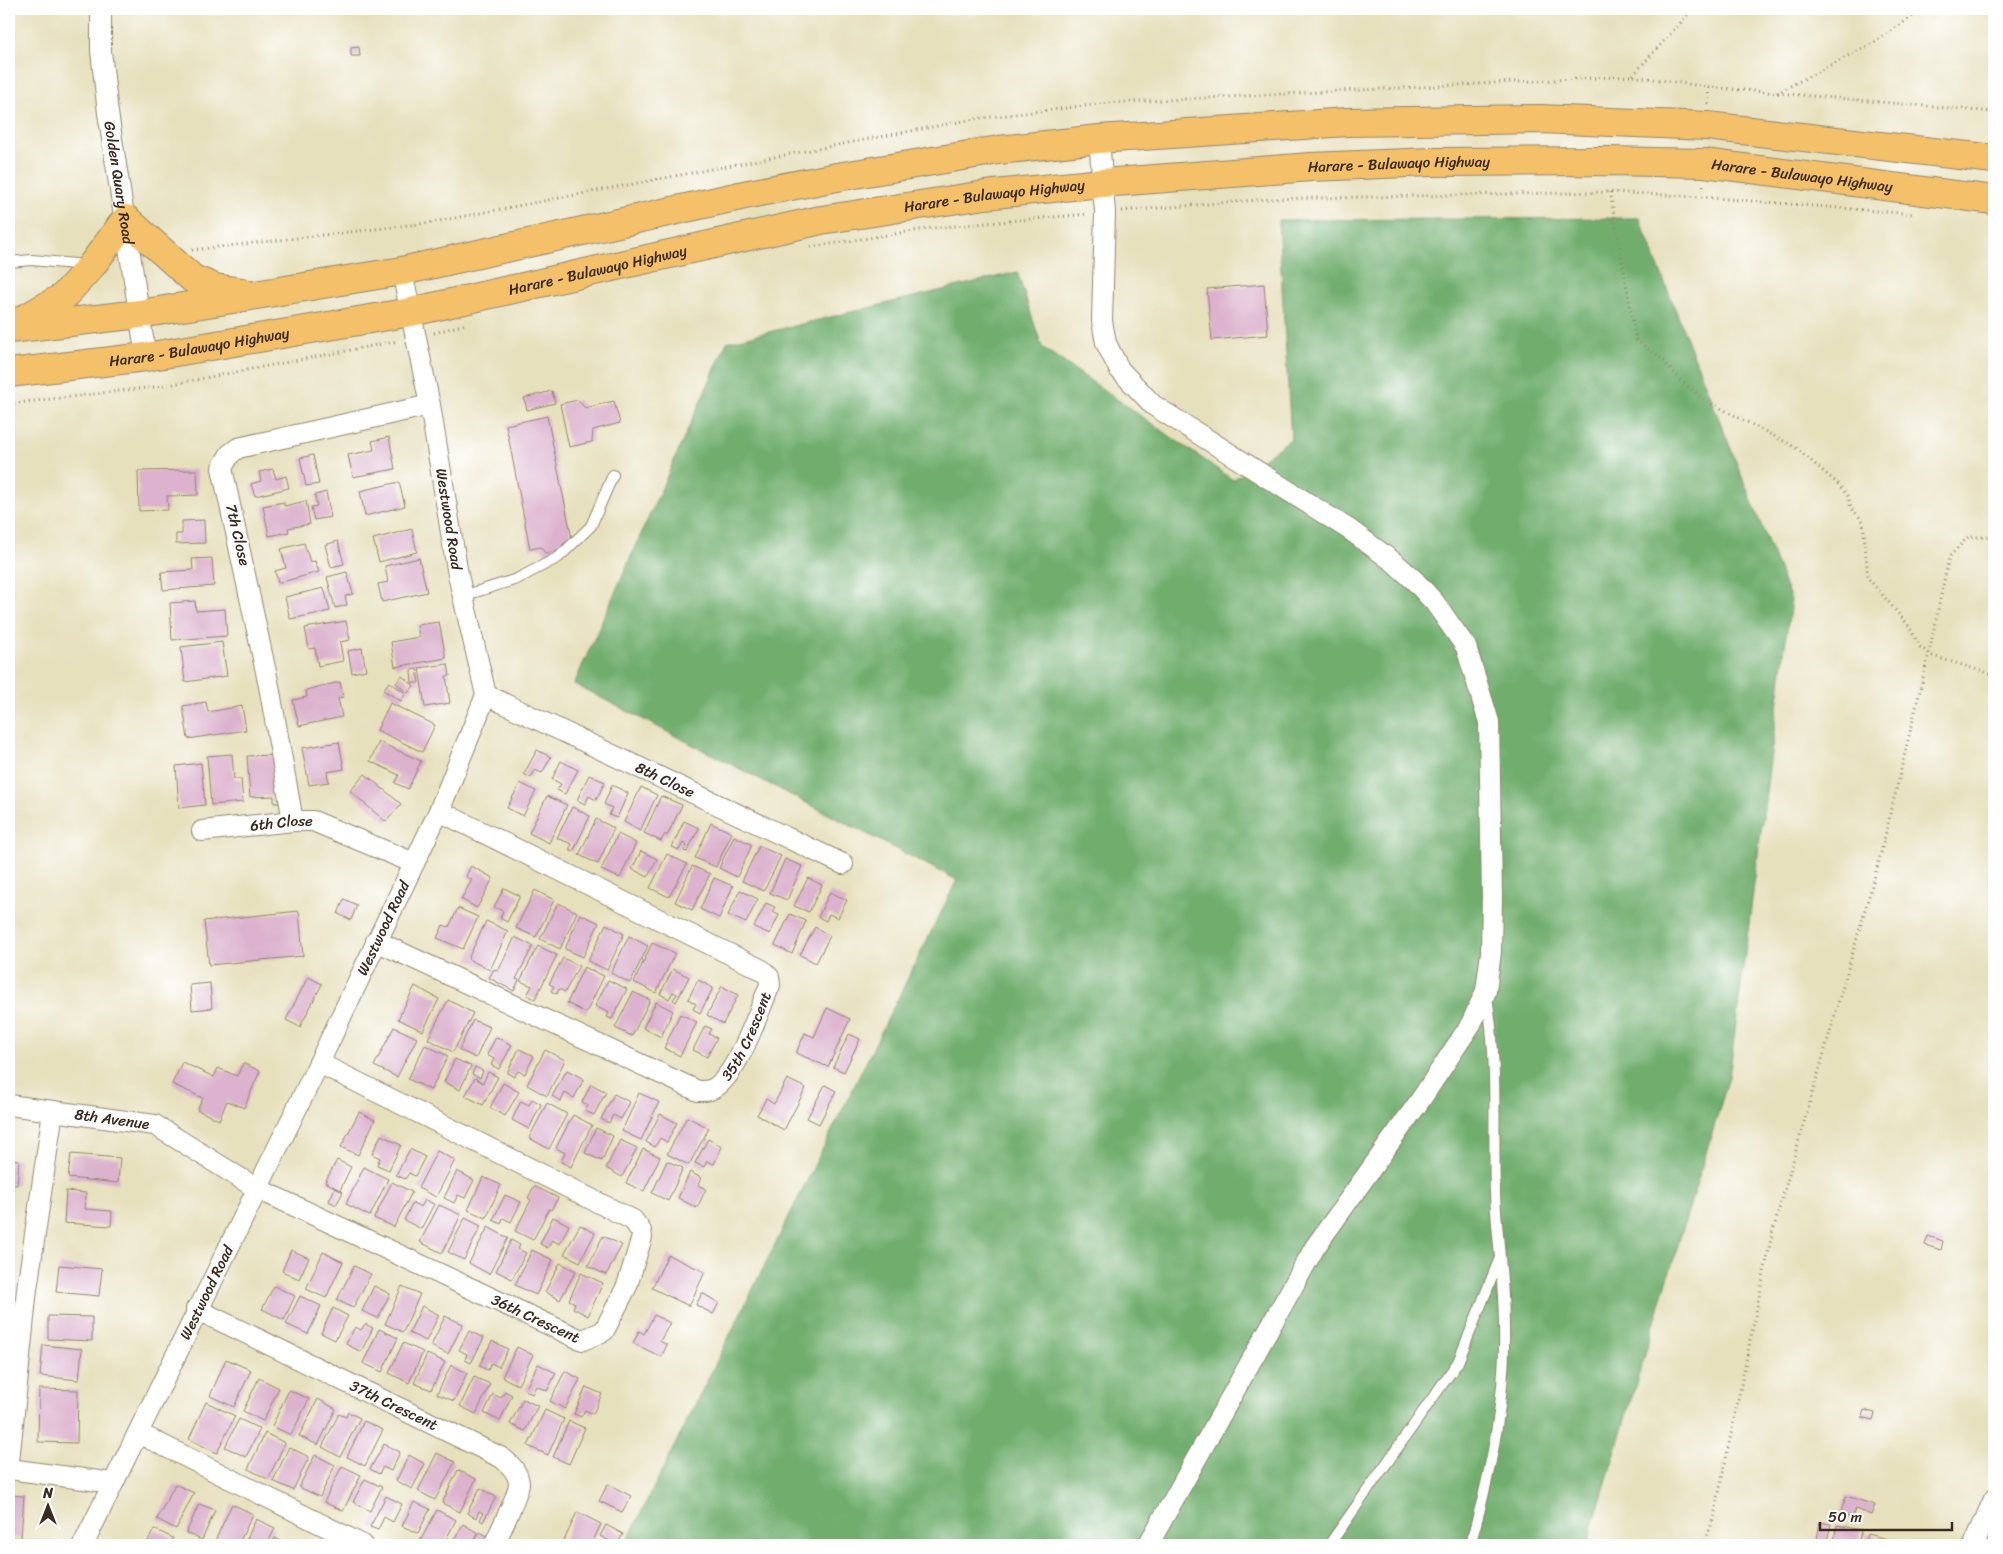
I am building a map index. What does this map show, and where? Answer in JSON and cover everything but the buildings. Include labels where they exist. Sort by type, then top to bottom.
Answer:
[{"type":"highway","points":[[9,329],[140,314],[402,271],[749,194],[837,177],[999,150],[1099,140],[1347,122],[1540,119],[1706,126],[1994,160]]},
{"type":"highway","name":"Harare - Bulawayo Highway","points":[[9,373],[414,325],[821,220],[985,195],[1102,183],[1311,166],[1440,162],[1608,161],[1704,163],[1994,200]]},
{"type":"highway","points":[[9,329],[62,297],[92,265],[126,219],[193,279],[215,288],[259,295]]},
{"type":"street","name":"Golden Quary Road","points":[[101,9],[101,51],[108,113],[146,357]]},
{"type":"street","points":[[1099,140],[1105,212],[1102,321],[1106,343],[1119,369],[1154,405],[1350,530],[1395,563],[1435,603],[1466,647],[1489,722],[1492,896],[1491,952],[1486,991],[1471,1024],[1419,1102],[1315,1247],[1148,1545]]},
{"type":"street","name":"Westwood Road","points":[[83,1545],[196,1309],[319,1063],[439,811],[486,695],[462,596],[430,405],[402,271]]},
{"type":"street","name":"7th Close","points":[[293,821],[270,686],[222,468],[225,460],[238,448],[430,405]]},
{"type":"street","name":"8th Close","points":[[486,695],[843,864]]},
{"type":"street","name":"35th Crescent","points":[[376,941],[698,1091],[710,1090],[719,1084],[734,1066],[770,985],[769,977],[762,970],[439,811]]},
{"type":"street","name":"6th Close","points":[[202,831],[293,821],[313,821],[414,863]]},
{"type":"street","name":"36th Crescent","points":[[256,1188],[584,1340],[604,1331],[628,1286],[642,1237],[641,1231],[633,1220],[319,1063]]},
{"type":"street","name":"8th Avenue","points":[[9,1105],[155,1124],[256,1188]]},
{"type":"street","points":[[9,1461],[18,1288],[53,1111]]},
{"type":"street","name":"37th Crescent","points":[[196,1309],[502,1458],[515,1470],[519,1485],[494,1545]]},
{"type":"street","points":[[138,1433],[363,1545]]},
{"type":"street","points":[[9,1469],[113,1483]]},
{"type":"street","points":[[1974,1545],[1994,1499]]},
{"type":"lane","points":[[9,262],[32,260],[92,265]]},
{"type":"lane","points":[[462,596],[517,579],[559,557],[591,526],[613,475]]},
{"type":"lane","points":[[1470,1545],[1498,1427],[1502,1392],[1504,1327],[1495,1194],[1493,1049],[1486,991]]},
{"type":"lane","points":[[1335,1543],[1458,1362],[1499,1259]]},
{"type":"path","points":[[1632,76],[1693,9]]},
{"type":"path","points":[[1776,93],[1875,42],[1923,9]]},
{"type":"path","points":[[1610,192],[1636,340],[1661,358],[1682,382],[1705,400],[1789,444],[1838,484],[1848,496],[1851,508],[1863,521],[1868,578],[1909,626],[1920,647],[1929,653],[1956,664],[1994,675]]},
{"type":"path","points":[[810,247],[932,228],[1269,199],[1610,192],[1702,197],[1916,214]]},
{"type":"path","points":[[9,404],[163,386],[414,325],[474,322]]},
{"type":"path","points":[[1704,1545],[1714,1517],[1772,1234],[1879,861],[1929,653],[1949,556],[1968,537],[1994,537]]},
{"type":"green space","points":[[1639,218],[1791,600],[1729,1077],[1587,1545],[625,1545],[957,880],[574,684],[727,342],[1017,272],[1042,347],[1233,480],[1291,439],[1278,220]]}]
